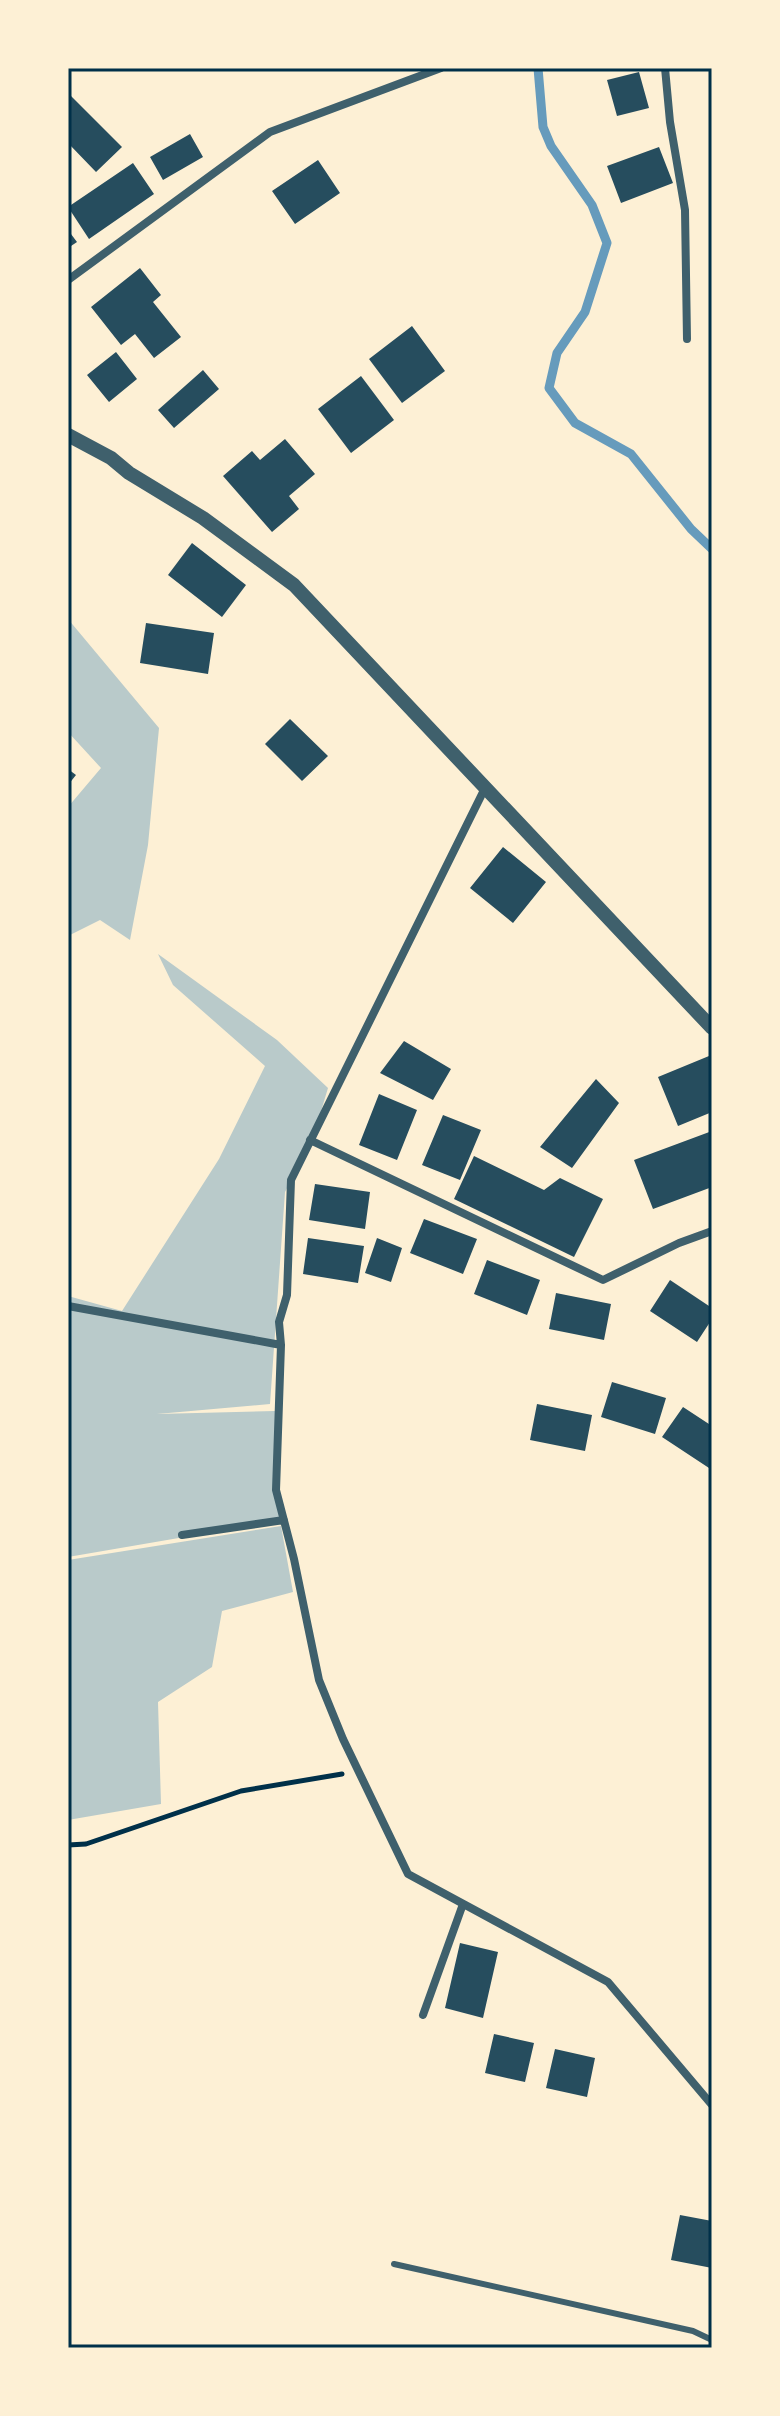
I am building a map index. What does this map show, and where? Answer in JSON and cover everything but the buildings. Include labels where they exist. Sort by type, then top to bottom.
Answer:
[{"type":"street","points":[[68,280],[270,132],[441,68]]},
{"type":"street","points":[[665,68],[670,122],[685,210],[687,339]]},
{"type":"street","points":[[68,435],[111,458],[129,473],[203,518],[294,585],[712,1028]]},
{"type":"street","points":[[485,788],[291,1180],[287,1295],[279,1322],[281,1345],[276,1490],[319,1680],[408,1874],[608,1982],[712,2105]]},
{"type":"street","points":[[310,1140],[603,1280],[679,1243],[712,1231]]},
{"type":"street","points":[[68,1306],[281,1345]]},
{"type":"street","points":[[182,1535],[284,1520]]},
{"type":"street","points":[[423,2015],[463,1904]]},
{"type":"lane","points":[[394,2264],[693,2331],[712,2340]]},
{"type":"path","points":[[68,1845],[86,1844],[241,1791],[359,1771]]},
{"type":"shaded area","points":[[68,619],[159,728],[148,845],[130,940],[100,920],[68,936],[68,807],[101,768],[68,732]]},
{"type":"shaded area","points":[[158,954],[277,1040],[328,1088],[312,1141],[285,1192],[270,1404],[157,1414],[275,1411],[276,1488],[284,1520],[68,1557],[68,1296],[122,1311],[219,1159],[265,1066],[173,985]]},
{"type":"shaded area","points":[[281,1526],[293,1592],[222,1611],[212,1667],[158,1702],[161,1804],[68,1820],[68,1560]]},
{"type":"waterway","points":[[538,68],[543,127],[551,146],[592,205],[607,243],[585,312],[557,353],[549,388],[575,423],[631,454],[691,529],[712,549]]}]
